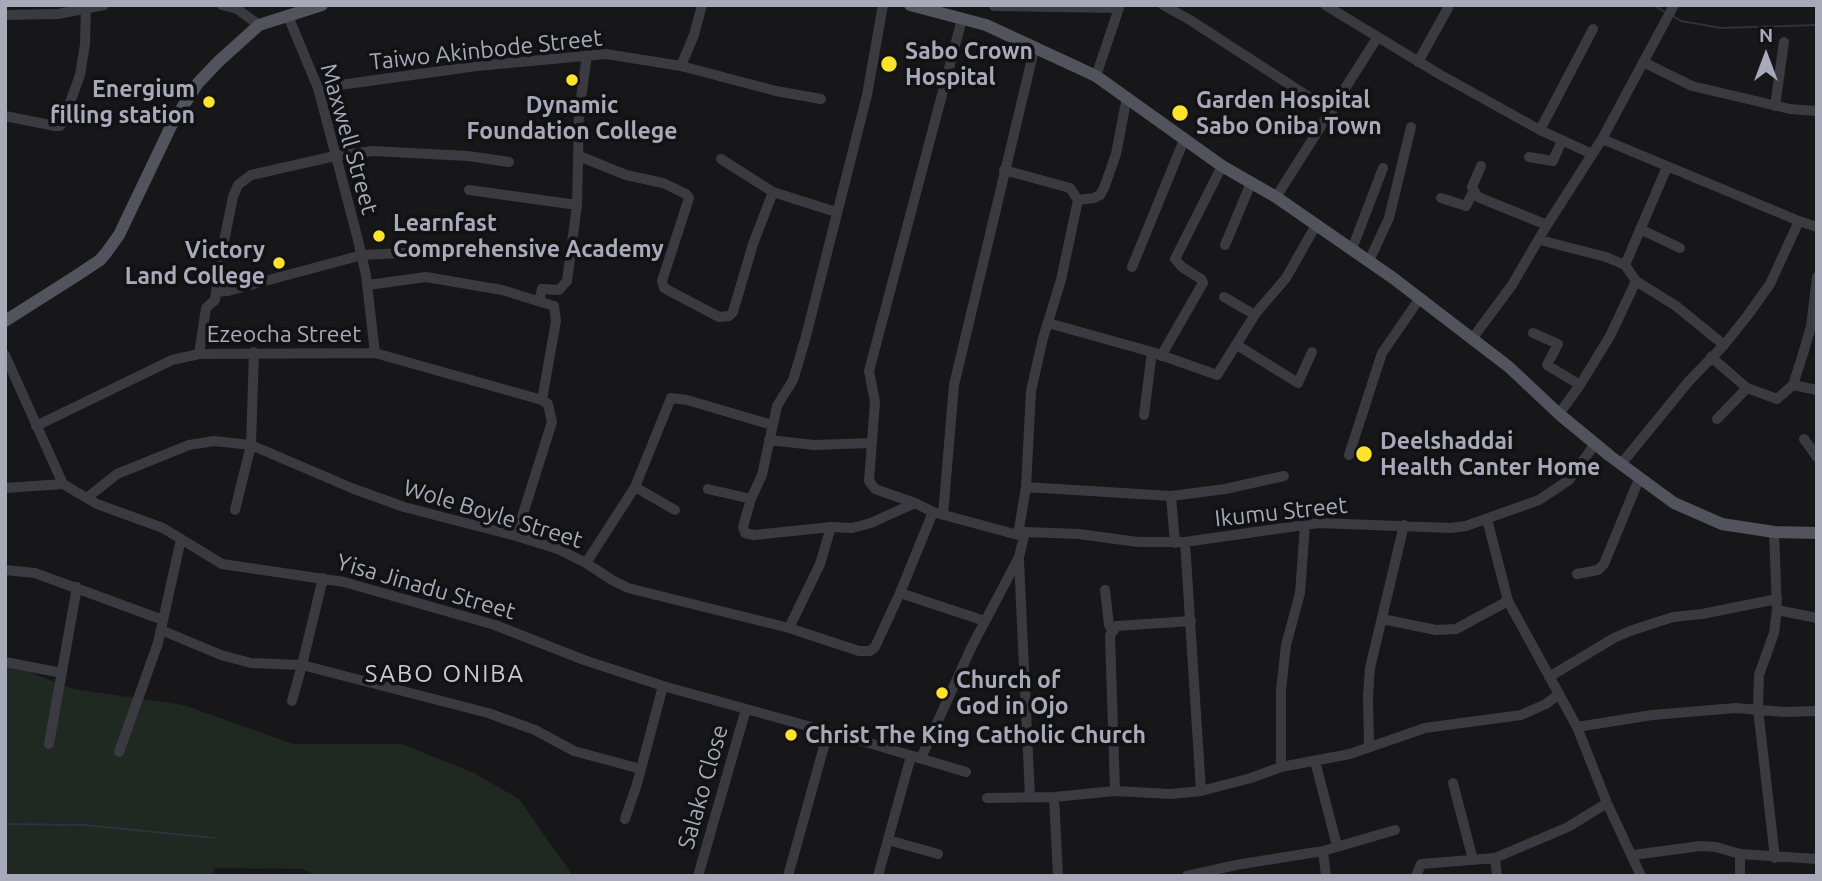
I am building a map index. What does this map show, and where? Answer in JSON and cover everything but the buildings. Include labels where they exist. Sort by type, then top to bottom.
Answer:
[{"type":"main road","points":[[5,321],[100,260],[119,234],[162,141],[198,83],[259,25],[322,5]]},
{"type":"main road","points":[[910,5],[986,25],[1096,76],[1184,140],[1276,197],[1420,298],[1509,367],[1595,444],[1639,479],[1674,502],[1721,524],[1774,532],[1817,533]]},
{"type":"street","points":[[5,15],[58,14],[104,5]]},
{"type":"street","points":[[222,5],[237,9],[259,25]]},
{"type":"street","points":[[681,66],[694,35],[702,5]]},
{"type":"street","points":[[883,5],[867,95],[805,340],[794,375],[780,398],[762,475],[743,527],[745,533],[754,535],[831,527],[852,528],[871,523],[915,503]]},
{"type":"street","points":[[1163,5],[1191,20],[1332,112]]},
{"type":"street","points":[[1325,5],[1418,62],[1540,130],[1592,154]]},
{"type":"street","points":[[986,25],[995,6],[1120,7],[1096,76]]},
{"type":"street","points":[[5,116],[54,127],[63,122],[80,75],[85,44],[86,8]]},
{"type":"street","points":[[1418,62],[1448,8]]},
{"type":"street","points":[[1472,339],[1512,285],[1546,225],[1602,139],[1672,8]]},
{"type":"street","name":"Maxwell Street","points":[[288,16],[317,88],[362,255],[374,353]]},
{"type":"street","points":[[769,440],[814,445],[872,443],[875,402],[870,364],[962,19]]},
{"type":"street","points":[[1540,130],[1593,29]]},
{"type":"street","points":[[1276,197],[1377,38]]},
{"type":"street","points":[[1775,106],[1784,42]]},
{"type":"street","name":"Wole Boyle Street","points":[[88,498],[117,474],[189,445],[214,441],[251,445],[404,507],[516,536],[558,550],[628,587],[789,628],[859,651],[870,651],[875,647],[938,514],[954,385],[1035,46]]},
{"type":"street","name":"Taiwo Akinbode Street","points":[[317,88],[477,66],[606,54],[681,66],[776,91],[821,99]]},
{"type":"street","points":[[538,300],[542,289],[559,290],[567,281],[577,205],[579,112],[587,55]]},
{"type":"street","points":[[1643,62],[1692,86],[1775,106],[1817,111]]},
{"type":"street","points":[[1078,200],[1094,198],[1100,195],[1104,188],[1116,154],[1127,97]]},
{"type":"street","points":[[1369,261],[1388,218],[1410,127]]},
{"type":"street","points":[[1602,139],[1799,222],[1817,227]]},
{"type":"street","points":[[1132,267],[1184,140]]},
{"type":"street","points":[[1529,158],[1552,161],[1562,140]]},
{"type":"street","points":[[216,296],[233,197],[238,185],[251,175],[335,156],[373,152],[468,156],[509,162]]},
{"type":"street","points":[[579,156],[626,175],[663,183],[686,194],[689,198],[662,281],[664,288],[719,317],[729,316],[733,312],[753,244],[773,192]]},
{"type":"street","points":[[721,159],[773,192],[836,212]]},
{"type":"street","points":[[1144,415],[1156,354],[1203,282],[1175,259],[1222,166]]},
{"type":"street","points":[[1441,198],[1466,206],[1480,166]]},
{"type":"street","points":[[1625,265],[1667,167]]},
{"type":"street","points":[[1352,249],[1383,168]]},
{"type":"street","points":[[1004,170],[1070,188],[1078,200],[1061,281],[1031,391],[1019,557],[1030,797]]},
{"type":"street","points":[[1226,245],[1251,183]]},
{"type":"street","points":[[470,190],[577,205]]},
{"type":"street","points":[[1473,192],[1478,197],[1546,225]]},
{"type":"street","points":[[1622,463],[1724,345],[1770,284],[1799,222]]},
{"type":"street","points":[[1048,323],[1156,354],[1216,375],[1255,315],[1286,278],[1316,225]]},
{"type":"street","points":[[1640,229],[1680,248]]},
{"type":"street","points":[[1539,240],[1606,257],[1625,265],[1636,281],[1676,306],[1724,345]]},
{"type":"street","points":[[199,354],[206,308],[216,296],[362,255],[444,251]]},
{"type":"street","points":[[367,281],[426,277],[467,283],[554,306],[556,321],[542,400],[548,404],[551,422],[516,536]]},
{"type":"street","points":[[1711,357],[1747,388],[1777,399],[1793,385],[1811,327],[1817,277]]},
{"type":"street","points":[[1559,414],[1610,336],[1636,281]]},
{"type":"street","points":[[1224,298],[1255,315]]},
{"type":"street","points":[[1349,455],[1382,353],[1420,298]]},
{"type":"street","points":[[1533,333],[1558,344],[1547,365],[1580,385]]},
{"type":"street","points":[[1237,345],[1298,383],[1312,352]]},
{"type":"street","points":[[235,510],[251,445],[254,352]]},
{"type":"street","name":"Ezeocha Street","points":[[36,426],[162,364],[199,354],[374,353],[542,400]]},
{"type":"street","points":[[5,355],[64,484],[5,488]]},
{"type":"street","points":[[1793,385],[1817,390]]},
{"type":"street","points":[[1717,419],[1747,388]]},
{"type":"street","points":[[586,563],[635,487],[671,398],[687,400],[772,425]]},
{"type":"street","points":[[1804,439],[1817,457]]},
{"type":"street","name":"Ikumu Street","points":[[872,443],[869,481],[872,486],[938,514],[1022,533],[1079,534],[1138,542],[1180,542],[1305,525],[1466,526],[1539,500],[1560,488],[1595,444]]},
{"type":"street","points":[[1026,487],[1171,496],[1226,489],[1284,476]]},
{"type":"street","points":[[1577,573],[1598,569],[1604,564],[1639,479]]},
{"type":"street","name":"Yisa Jinadu Street","points":[[64,484],[97,504],[163,528],[222,564],[323,578],[495,625],[584,660],[663,686],[966,772]]},
{"type":"street","points":[[635,487],[675,510]]},
{"type":"street","points":[[708,489],[751,499]]},
{"type":"street","points":[[1171,496],[1191,621],[1200,791]]},
{"type":"street","points":[[1487,519],[1508,601],[1577,727],[1607,803],[1641,876]]},
{"type":"street","points":[[1281,768],[1282,690],[1286,645],[1300,593],[1305,525]]},
{"type":"street","points":[[1369,747],[1370,668],[1404,525]]},
{"type":"street","points":[[789,628],[820,564],[831,527]]},
{"type":"street","points":[[1774,532],[1777,604],[1774,633],[1759,675],[1758,709],[1775,858]]},
{"type":"street","points":[[119,752],[162,625],[181,539]]},
{"type":"street","points":[[878,876],[916,757],[1019,557]]},
{"type":"street","points":[[5,570],[35,573],[76,587],[162,625],[221,655],[251,663],[302,665],[488,713],[535,730],[574,751],[641,769]]},
{"type":"street","points":[[292,701],[323,578]]},
{"type":"street","points":[[49,744],[76,587]]},
{"type":"street","points":[[1105,590],[1112,630]]},
{"type":"street","points":[[900,593],[985,621]]},
{"type":"street","points":[[1382,619],[1436,630],[1456,629],[1508,601]]},
{"type":"street","points":[[1549,677],[1614,638],[1673,617],[1777,604],[1817,618]]},
{"type":"street","points":[[1115,791],[1112,630],[1117,626],[1191,621]]},
{"type":"street","points":[[5,662],[62,673]]},
{"type":"street","points":[[625,819],[663,686]]},
{"type":"street","points":[[987,798],[1054,797],[1115,791],[1171,794],[1200,791],[1281,768],[1350,754],[1425,728],[1521,715],[1546,704],[1559,694]]},
{"type":"street","points":[[1577,727],[1652,715],[1736,708],[1817,711]]},
{"type":"street","name":"Salako Close","points":[[698,876],[746,709]]},
{"type":"street","points":[[789,876],[828,732]]},
{"type":"street","points":[[1315,761],[1337,846]]},
{"type":"street","points":[[1453,783],[1473,860]]},
{"type":"street","points":[[1054,797],[1058,876]]},
{"type":"street","points":[[1416,876],[1421,864],[1495,858],[1568,827],[1607,803]]},
{"type":"street","points":[[1188,876],[1225,872],[1323,851],[1395,830]]},
{"type":"street","points":[[888,840],[938,854]]},
{"type":"street","points":[[1633,855],[1700,845],[1716,846],[1740,854],[1817,859]]},
{"type":"street","points":[[1323,851],[1326,876]]},
{"type":"street","points":[[1740,854],[1740,876]]},
{"type":"street","points":[[1495,858],[1497,876]]},
{"type":"shaded area","points":[[5,663],[74,689],[184,705],[293,744],[401,744],[472,772],[519,799],[573,876],[317,876],[302,869],[215,868],[212,876],[5,876]]},
{"type":"waterway","points":[[1653,5],[1665,12]]},
{"type":"waterway","points":[[1673,16],[1681,21],[1721,28],[1817,25]]},
{"type":"waterway","points":[[5,824],[84,825],[214,838]]},
{"type":"place","name":"Sabo Crown Hospital","points":[[889,64]]},
{"type":"place","name":"Dynamic Foundation College","points":[[572,80]]},
{"type":"place","name":"Energium filling station","points":[[209,102]]},
{"type":"place","name":"Garden Hospital Sabo Oniba Town","points":[[1180,113]]},
{"type":"place","name":"Learnfast Comprehensive Academy","points":[[379,236]]},
{"type":"place","name":"Victory Land College","points":[[279,263]]},
{"type":"place","name":"Deelshaddai Health Canter Home","points":[[1364,454]]},
{"type":"place","name":"Church of God in Ojo","points":[[942,693]]},
{"type":"place","name":"Christ The King Catholic Church","points":[[791,735]]},
{"type":"district","name":"SABO ONIBA","points":[[445,674]]}]
